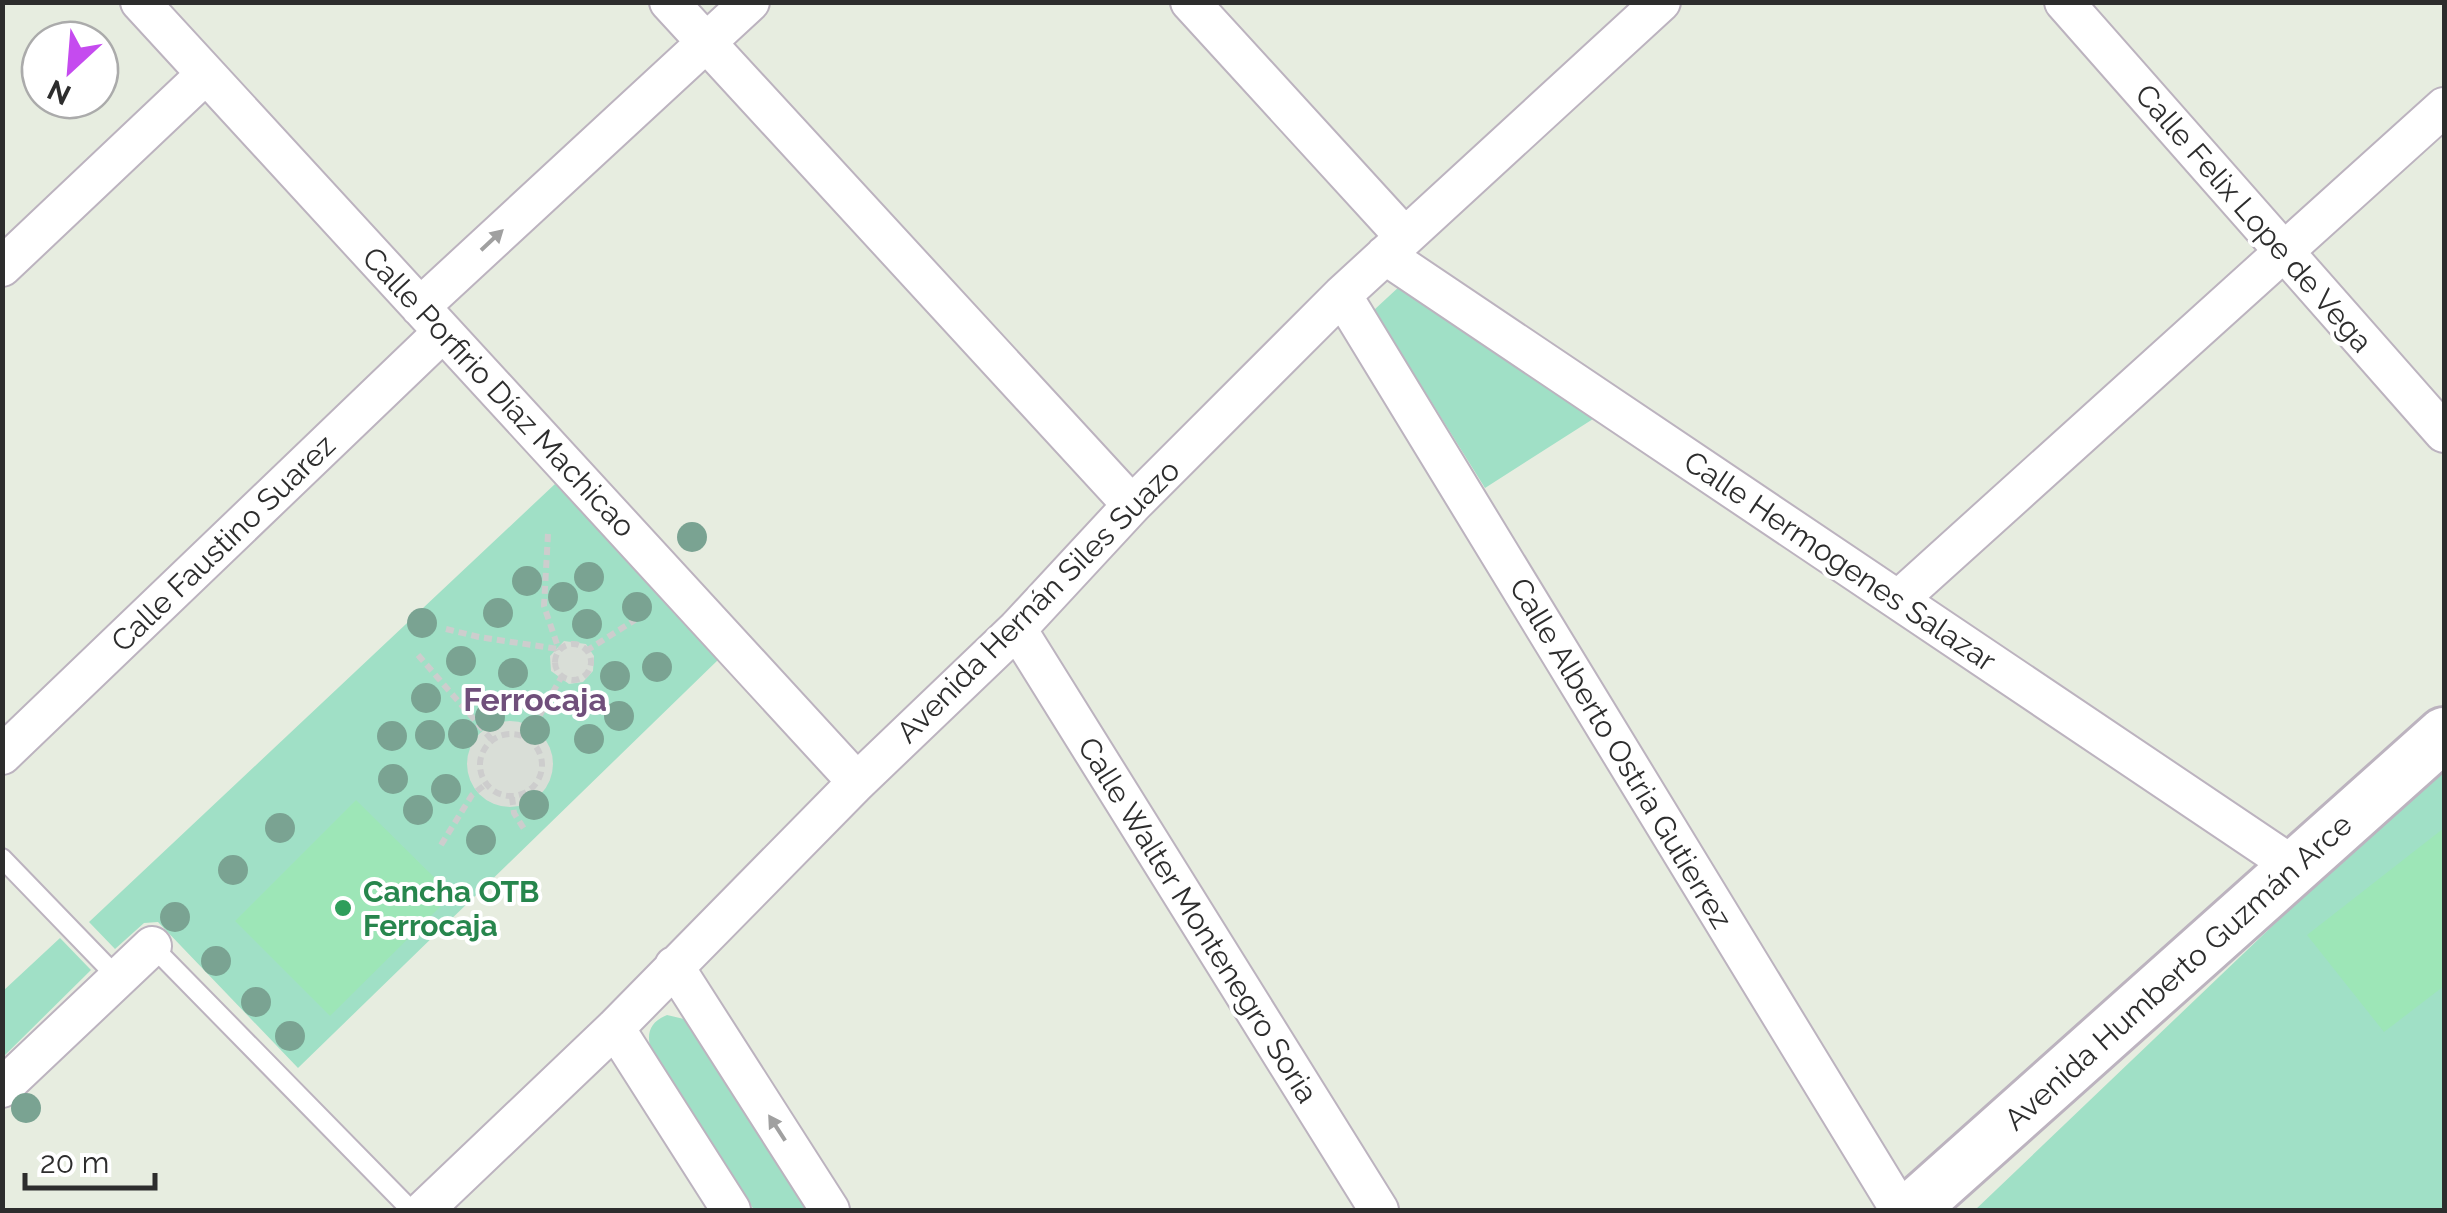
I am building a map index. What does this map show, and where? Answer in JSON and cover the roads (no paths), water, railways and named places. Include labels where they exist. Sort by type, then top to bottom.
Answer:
[{"type":"main road","name":"Avenida Humberto Guzmán Arce","points":[[1911,1210],[2444,734]]},
{"type":"street","name":"Calle Porfirio Díaz Machicao","points":[[140,2],[857,782]]},
{"type":"street","points":[[668,2],[1132,505]]},
{"type":"street","name":"Calle Faustino Suarez","points":[[2,755],[750,2]]},
{"type":"street","name":"Calle Hermogenes Salazar","points":[[1190,2],[1394,246],[1898,600],[2295,868]]},
{"type":"street","name":"Avenida Hernán Siles Suazo","points":[[424,1210],[615,1028],[857,782],[1017,629],[1132,505],[1342,295],[1661,2]]},
{"type":"street","name":"Calle Felix Lope de Vega","points":[[2064,2],[2444,433]]},
{"type":"street","points":[[2,267],[206,74]]},
{"type":"street","points":[[1898,600],[2444,106]]},
{"type":"street","name":"Calle Alberto Ostria Gutierrez","points":[[1342,295],[1900,1210]]},
{"type":"street","name":"Calle Walter Montenegro Soria","points":[[1017,629],[1378,1210]]},
{"type":"street","points":[[2,1088],[152,946]]},
{"type":"street","points":[[674,966],[830,1210]]},
{"type":"street","points":[[615,1028],[730,1210]]},
{"type":"lane","points":[[2,858],[118,978]]},
{"type":"lane","points":[[152,946],[411,1210]]},
{"type":"place","name":"Cancha OTB Ferrocaja","points":[[343,908]]},
{"type":"district","name":"Ferrocaja","points":[[535,699]]}]
